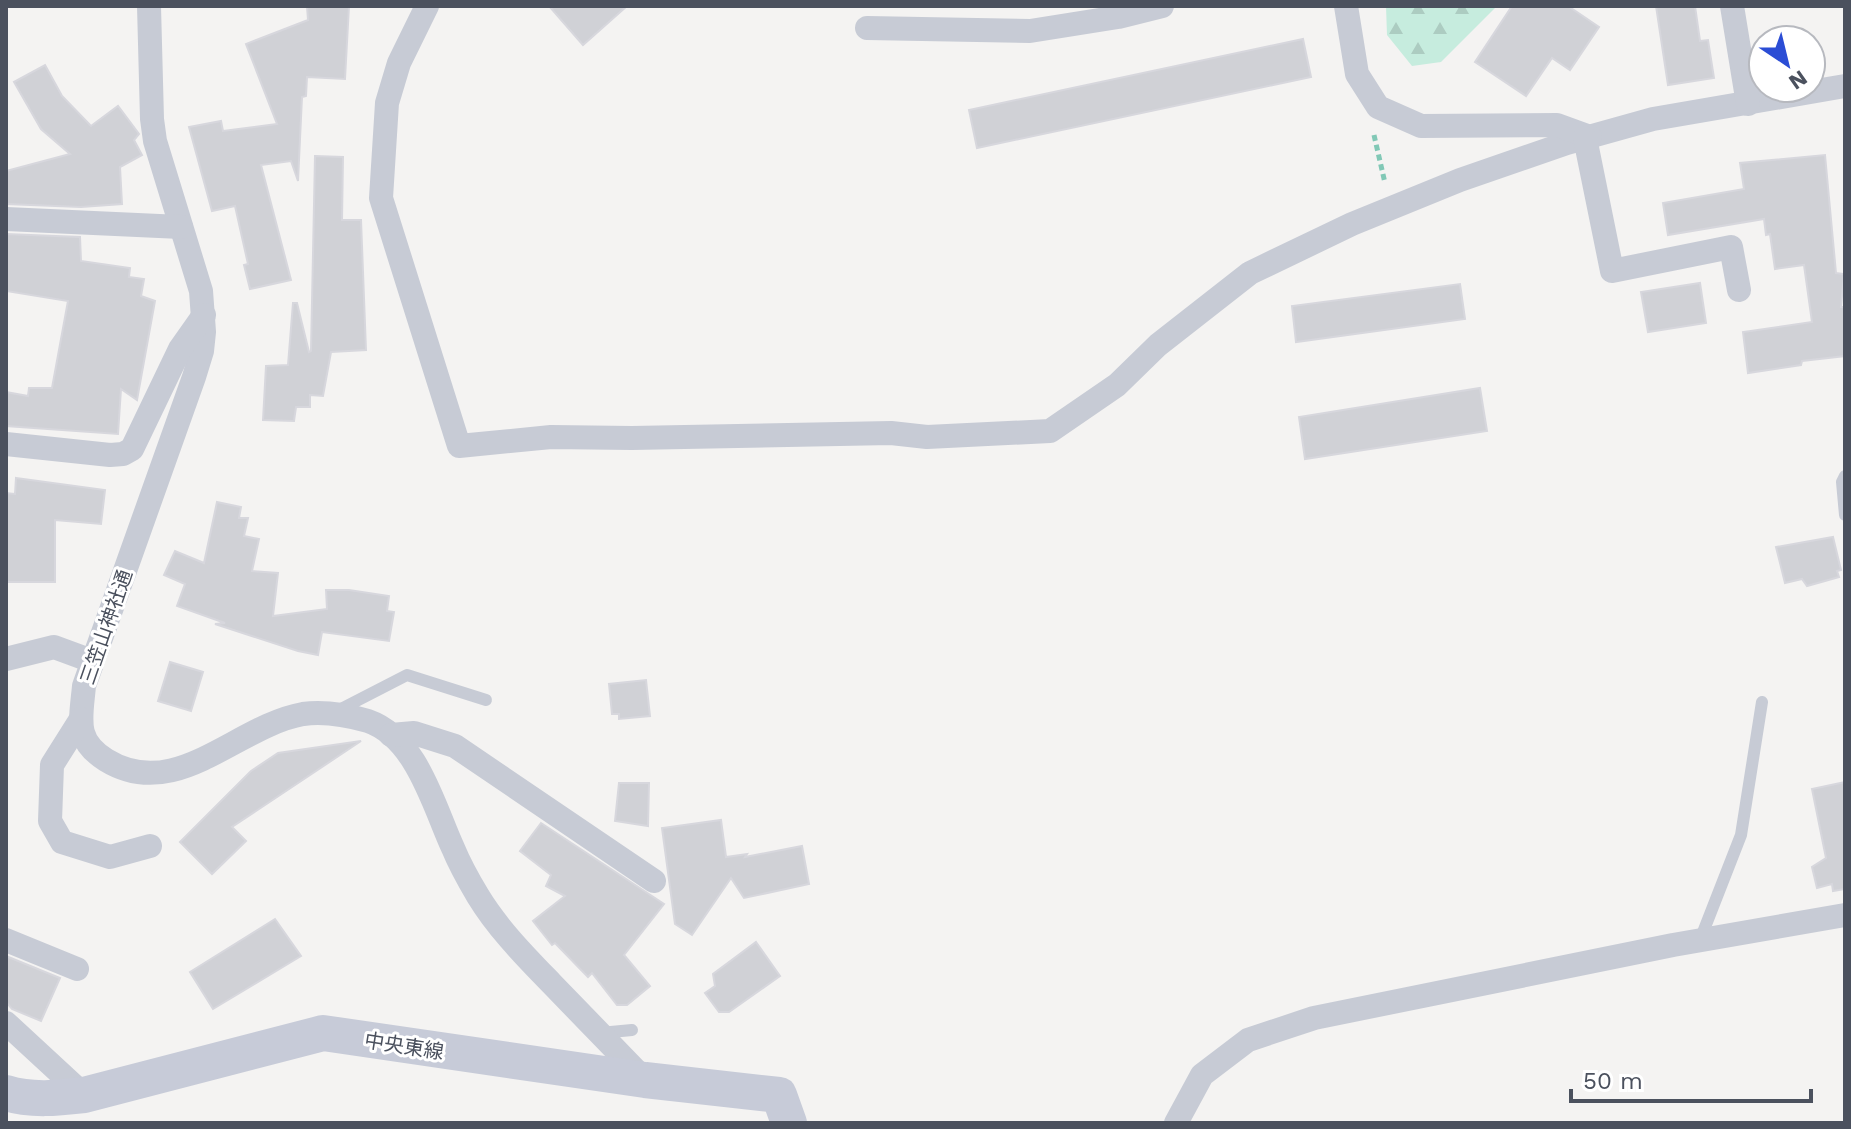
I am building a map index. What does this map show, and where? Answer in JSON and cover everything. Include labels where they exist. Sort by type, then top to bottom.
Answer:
[{"type":"main road","name":"中央東線","points":[[6,1093],[21,1098],[84,1095],[323,1033],[645,1080],[779,1095],[789,1123]]},
{"type":"street","name":"三笠山神社通","points":[[81,719],[84,686],[92,661],[202,351],[204,315],[201,291],[155,141],[149,6]]},
{"type":"street","points":[[427,6],[399,63],[387,103],[381,198],[459,446],[551,437],[891,433],[927,437],[1050,431],[1117,385],[1158,345],[1250,273],[1352,224],[1460,180],[1587,137],[1653,119],[1748,104]]},
{"type":"street","points":[[867,28],[1030,31],[1118,17],[1162,6]]},
{"type":"street","points":[[1346,6],[1357,74],[1378,107],[1421,126],[1557,125],[1587,137]]},
{"type":"street","points":[[1732,6],[1747,98]]},
{"type":"street","points":[[1587,137],[1612,271],[1731,247],[1739,290]]},
{"type":"street","points":[[6,219],[181,227]]},
{"type":"street","points":[[6,444],[110,455],[123,454],[132,449],[180,349],[204,315]]},
{"type":"street","points":[[6,659],[54,647],[92,661]]},
{"type":"street","points":[[81,719],[84,741],[93,751],[116,766],[146,774],[180,769],[264,728],[300,715],[331,714],[372,723],[391,735],[418,770],[455,853],[480,899],[515,945],[645,1080]]},
{"type":"street","points":[[81,719],[52,765],[50,821],[62,842],[110,857],[150,846]]},
{"type":"street","points":[[391,735],[414,733],[455,746],[654,881]]},
{"type":"street","points":[[1176,1123],[1202,1075],[1248,1040],[1314,1018],[1700,940],[1845,915]]},
{"type":"street","points":[[6,940],[77,969]]},
{"type":"street","points":[[6,1023],[84,1095]]},
{"type":"lane","points":[[1845,476],[1842,482],[1845,515]]},
{"type":"lane","points":[[331,714],[407,675],[486,700]]},
{"type":"lane","points":[[1700,940],[1741,835],[1762,702]]},
{"type":"lane","points":[[600,1033],[632,1030]]},
{"type":"path","points":[[1378,107],[1371,123],[1391,208]]},
{"type":"green space","points":[[1386,6],[1497,6],[1441,62],[1412,66],[1387,35]]},
{"type":"building","points":[[307,6],[349,6],[345,79],[307,77],[306,96],[302,97],[298,181],[291,161],[261,165],[291,280],[250,289],[244,265],[248,264],[235,206],[212,211],[189,127],[221,121],[223,131],[277,124],[246,44],[308,20]]},
{"type":"building","points":[[549,6],[627,6],[583,45]]},
{"type":"building","points":[[1512,6],[1568,6],[1599,27],[1570,70],[1552,58],[1526,96],[1475,62]]},
{"type":"building","points":[[1656,6],[1695,6],[1700,41],[1708,40],[1714,78],[1668,85]]},
{"type":"building","points":[[1303,39],[1311,77],[977,148],[969,110]]},
{"type":"building","points":[[45,65],[62,96],[91,126],[118,106],[139,134],[134,140],[142,155],[120,167],[122,204],[81,207],[6,204],[6,171],[70,154],[41,129],[14,82]]},
{"type":"building","points":[[1825,155],[1836,273],[1844,274],[1841,307],[1845,307],[1845,356],[1802,361],[1801,365],[1748,373],[1743,332],[1812,322],[1804,265],[1775,269],[1770,234],[1766,235],[1764,219],[1668,235],[1663,203],[1744,189],[1740,163]]},
{"type":"building","points":[[315,156],[343,157],[342,220],[361,220],[366,350],[331,352],[323,396],[310,395],[310,407],[296,407],[294,421],[263,420],[266,366],[288,365],[293,303],[297,303],[311,351]]},
{"type":"building","points":[[6,234],[80,237],[81,261],[130,268],[129,277],[144,279],[141,296],[155,301],[137,400],[121,389],[118,434],[6,426],[6,392],[28,396],[29,388],[52,388],[68,301],[6,291]]},
{"type":"building","points":[[1700,283],[1706,323],[1648,332],[1641,292]]},
{"type":"building","points":[[1460,284],[1465,319],[1296,342],[1292,306]]},
{"type":"building","points":[[1480,388],[1487,431],[1305,459],[1299,417]]},
{"type":"building","points":[[16,478],[105,490],[101,524],[55,520],[55,582],[6,582],[6,493],[15,494]]},
{"type":"building","points":[[217,502],[241,507],[239,518],[248,518],[244,536],[259,539],[252,571],[278,573],[273,616],[327,609],[326,590],[389,596],[387,611],[394,612],[389,641],[322,632],[318,655],[215,624],[225,623],[177,606],[185,584],[164,575],[175,551],[204,563]]},
{"type":"building","points":[[1833,537],[1841,570],[1837,571],[1839,577],[1807,586],[1802,579],[1785,583],[1776,547]]},
{"type":"building","points":[[170,662],[203,672],[191,711],[158,701]]},
{"type":"building","points":[[646,680],[650,716],[619,719],[619,714],[612,714],[609,684]]},
{"type":"building","points":[[361,741],[232,827],[246,841],[212,874],[180,842],[251,771],[278,753]]},
{"type":"building","points":[[1845,782],[1845,889],[1833,891],[1832,884],[1817,888],[1812,867],[1826,858],[1812,789]]},
{"type":"building","points":[[619,783],[649,783],[648,826],[615,821]]},
{"type":"building","points":[[721,820],[726,857],[747,854],[745,857],[802,846],[809,884],[744,898],[731,878],[692,935],[675,924],[662,828]]},
{"type":"building","points":[[541,823],[664,904],[624,955],[650,986],[627,1005],[617,1005],[592,973],[588,977],[555,943],[552,945],[533,921],[565,896],[546,886],[551,875],[520,851]]},
{"type":"building","points":[[275,919],[301,956],[213,1009],[190,972]]},
{"type":"building","points":[[756,942],[780,976],[729,1012],[719,1012],[705,993],[715,986],[713,974]]},
{"type":"building","points":[[6,956],[60,978],[41,1021],[12,1009],[6,1002]]}]
